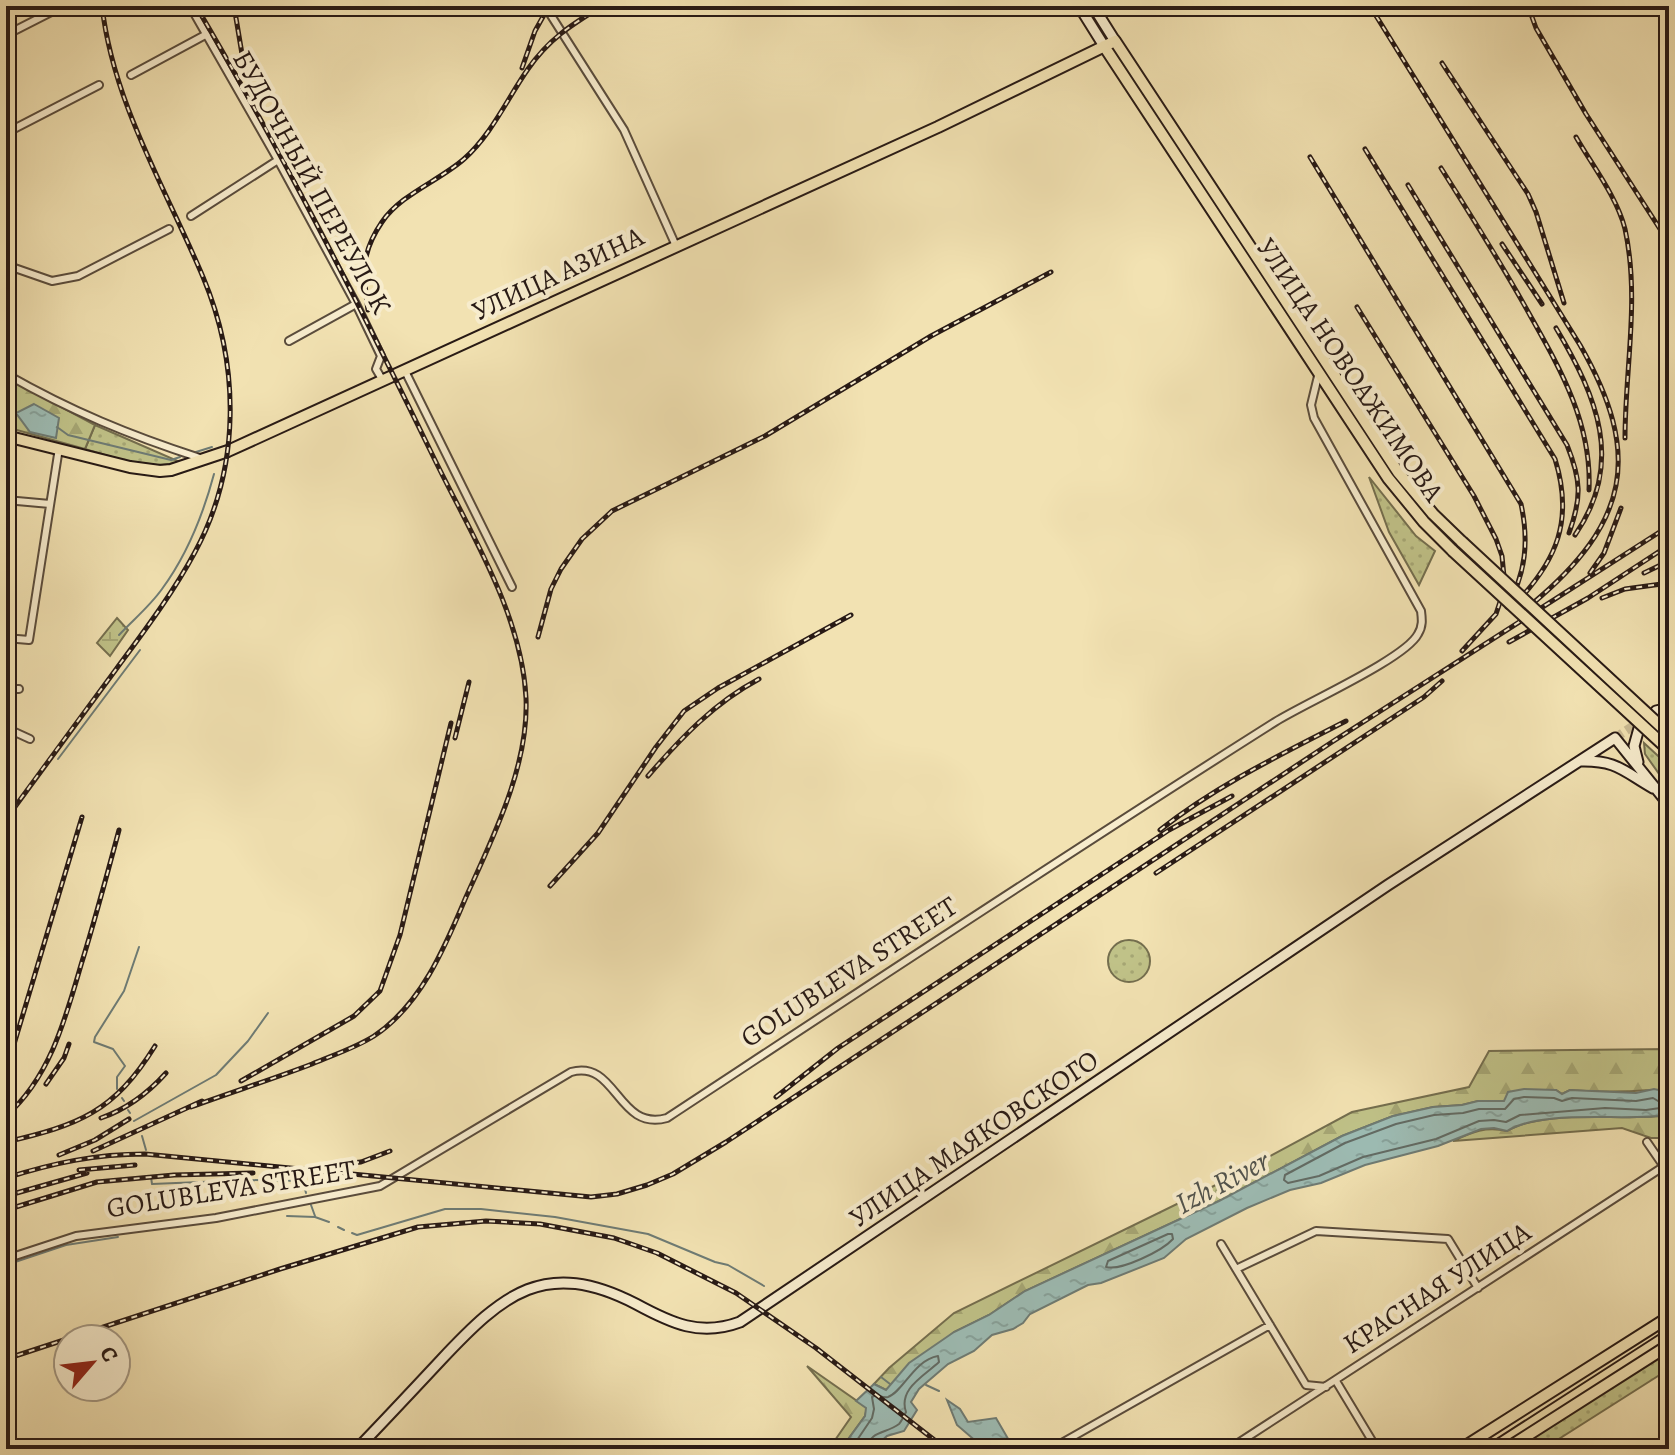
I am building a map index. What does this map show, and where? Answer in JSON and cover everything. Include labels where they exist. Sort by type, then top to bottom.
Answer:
[{"type":"main road","name":"УЛИЦА НОВОАЖИМОВА","points":[[1079,6],[1400,494],[1453,551],[1669,750]]},
{"type":"main road","name":"УЛИЦА НОВОАЖИМОВА","points":[[1093,6],[1398,472],[1462,542],[1669,734]]},
{"type":"main road","name":"УЛИЦА АЗИНА","points":[[6,436],[130,467],[160,471],[203,460],[938,127],[1115,41]]},
{"type":"main road","points":[[1656,711],[1669,705]]},
{"type":"main road","points":[[1641,721],[1634,746],[1640,769],[1669,805]]},
{"type":"main road","name":"УЛИЦА МАЯКОВСКОГО","points":[[357,1449],[482,1317],[523,1291],[552,1284],[590,1285],[681,1326],[714,1329],[740,1322],[1388,885],[1615,738],[1640,769]]},
{"type":"main road","points":[[1580,761],[1603,760],[1614,764],[1657,790]]},
{"type":"main road","points":[[1461,1449],[1669,1317]]},
{"type":"main road","points":[[1506,1449],[1669,1345]]},
{"type":"street","points":[[6,35],[63,6]]},
{"type":"street","name":"БУДОЧНЫЙ ПЕРЕУЛОК","points":[[190,6],[356,304],[381,356],[376,369],[383,381]]},
{"type":"street","points":[[545,6],[624,130],[676,246]]},
{"type":"street","points":[[131,75],[207,34]]},
{"type":"street","points":[[6,133],[99,85]]},
{"type":"street","points":[[191,216],[278,160]]},
{"type":"street","points":[[6,265],[52,281],[78,276],[169,229]]},
{"type":"street","points":[[289,341],[356,304]]},
{"type":"street","points":[[405,371],[512,587]]},
{"type":"street","name":"GOLUBLEVA STREET","points":[[6,1259],[76,1236],[216,1218],[380,1186],[571,1072],[580,1070],[591,1071],[603,1079],[635,1115],[645,1121],[667,1118],[1214,760],[1291,712],[1399,654],[1418,635],[1422,624],[1421,611],[1314,418],[1311,405],[1319,372]]},
{"type":"street","points":[[6,374],[58,404],[125,433],[203,460]]},
{"type":"street","points":[[6,638],[29,640],[59,448]]},
{"type":"street","points":[[6,500],[50,504]]},
{"type":"street","points":[[6,689],[19,689]]},
{"type":"street","points":[[6,728],[30,739]]},
{"type":"street","points":[[1647,1142],[1666,1165],[1669,1174]]},
{"type":"street","name":"КРАСНАЯ УЛИЦА","points":[[1229,1449],[1666,1165]]},
{"type":"street","points":[[1236,1269],[1316,1231],[1448,1239],[1478,1288]]},
{"type":"street","points":[[1221,1244],[1306,1385],[1327,1387]]},
{"type":"street","points":[[1051,1449],[1270,1325]]},
{"type":"street","points":[[1336,1381],[1377,1449]]},
{"type":"street","points":[[1664,1449],[1669,1446]]},
{"type":"green space","points":[[11,380],[95,425],[85,449],[6,427],[6,394]]},
{"type":"green space","points":[[95,425],[180,462],[144,464],[85,449]]},
{"type":"green space","points":[[1369,477],[1416,536],[1435,551],[1419,585],[1389,532]]},
{"type":"green space","points":[[117,618],[128,630],[110,656],[97,643]]},
{"type":"green space","points":[[1644,743],[1669,766],[1669,788],[1645,754]]},
{"type":"green space","points":[[1129,940],[1144,946],[1150,961],[1144,976],[1129,982],[1114,976],[1108,961],[1114,946]]},
{"type":"green space","points":[[1669,1049],[1669,1092],[1570,1090],[1562,1094],[1556,1090],[1537,1090],[1504,1101],[1433,1107],[1393,1116],[1342,1136],[1219,1201],[1025,1291],[989,1315],[954,1332],[886,1390],[874,1384],[954,1313],[1224,1181],[1352,1112],[1469,1087],[1489,1051]]},
{"type":"green space","points":[[1669,1115],[1669,1138],[1651,1138],[1622,1128],[1453,1141],[1479,1131],[1507,1131],[1542,1120]]},
{"type":"green space","points":[[1669,1351],[1669,1369],[1543,1449],[1516,1449]]},
{"type":"green space","points":[[807,1366],[867,1408],[865,1416],[841,1449],[821,1449],[833,1443],[851,1417]]},
{"type":"water","points":[[34,404],[59,418],[56,438],[30,432],[16,413]]},
{"type":"water","points":[[1654,1089],[1669,1092],[1669,1115],[1563,1118],[1523,1124],[1507,1131],[1481,1129],[1438,1146],[1365,1165],[1321,1183],[1290,1190],[1186,1239],[1164,1258],[1101,1283],[1088,1285],[1030,1314],[1013,1329],[992,1335],[974,1351],[948,1364],[919,1389],[911,1402],[917,1410],[904,1431],[887,1436],[873,1449],[841,1449],[865,1416],[866,1408],[856,1401],[874,1384],[886,1390],[909,1363],[954,1332],[989,1315],[1025,1291],[1219,1201],[1342,1136],[1393,1116],[1433,1107],[1504,1101],[1508,1092],[1556,1090],[1562,1094],[1570,1090],[1636,1093]]},
{"type":"water","points":[[947,1400],[960,1409],[968,1422],[996,1418],[1014,1449],[985,1449],[957,1425]]},
{"type":"waterway","points":[[57,427],[68,435],[171,460],[180,457]]},
{"type":"waterway","points":[[196,452],[212,447]]},
{"type":"waterway","points":[[119,635],[147,607],[171,576],[187,548],[214,474]]},
{"type":"waterway","points":[[58,759],[140,650]]},
{"type":"waterway","points":[[117,1089],[117,1077],[125,1066],[113,1049],[94,1042],[124,991],[139,947]]},
{"type":"waterway","points":[[134,1121],[216,1075],[248,1041],[268,1013]]},
{"type":"waterway","points":[[142,1136],[146,1150]]},
{"type":"waterway","points":[[151,1177],[152,1184],[303,1181],[306,1193]]},
{"type":"waterway","points":[[311,1205],[315,1216]]},
{"type":"waterway","points":[[352,1233],[357,1235],[445,1209],[481,1209],[555,1217],[648,1234],[728,1265],[764,1286]]},
{"type":"waterway","points":[[287,1216],[315,1217],[329,1222]]},
{"type":"waterway","points":[[338,1227],[344,1230]]},
{"type":"waterway","points":[[6,1265],[66,1245],[118,1237]]},
{"type":"waterway","points":[[881,1377],[890,1384]]},
{"type":"waterway","points":[[926,1385],[939,1391]]},
{"type":"tunnel","points":[[1615,738],[1642,720]]},
{"type":"tram line","points":[[1481,1449],[1669,1328]]},
{"type":"railway","points":[[6,819],[168,597],[195,552],[210,519],[228,451],[229,380],[215,311],[203,277],[129,111],[117,77],[102,6]]},
{"type":"railway","points":[[191,1107],[352,1048],[374,1036],[405,1008],[440,955],[498,826],[522,749],[526,698],[515,635],[477,542],[318,228],[196,6]]},
{"type":"railway","points":[[234,6],[246,78]]},
{"type":"railway","points":[[522,68],[535,31],[549,6]]},
{"type":"railway","points":[[368,310],[365,264],[370,244],[382,222],[399,203],[464,159],[491,127],[544,49],[570,26],[602,6]]},
{"type":"railway","points":[[1370,6],[1580,345],[1600,384],[1613,420],[1618,454],[1616,485],[1606,515],[1589,545],[1532,604]]},
{"type":"railway","points":[[1528,6],[1536,28],[1586,114],[1669,243]]},
{"type":"railway","points":[[1442,63],[1528,194],[1564,303]]},
{"type":"railway","points":[[1576,137],[1604,182],[1625,229],[1632,307],[1625,438]]},
{"type":"railway","points":[[1365,149],[1555,459],[1563,501],[1558,538],[1541,572],[1514,605]]},
{"type":"railway","points":[[1310,157],[1521,504],[1525,531],[1524,557],[1507,607]]},
{"type":"railway","points":[[1441,168],[1509,279],[1564,379],[1586,443],[1589,490]]},
{"type":"railway","points":[[1408,185],[1567,445],[1578,489],[1569,533]]},
{"type":"railway","points":[[1502,244],[1542,304]]},
{"type":"railway","points":[[538,637],[551,589],[561,569],[582,539],[612,511],[765,436],[931,336],[1051,272]]},
{"type":"railway","points":[[1357,307],[1474,496],[1502,556],[1505,587],[1496,614],[1462,651]]},
{"type":"railway","points":[[1556,328],[1583,379],[1600,430],[1602,456],[1599,482],[1590,508],[1575,535]]},
{"type":"railway","points":[[1590,573],[1604,553],[1621,508]]},
{"type":"railway","points":[[6,1178],[75,1160],[145,1154],[591,1197],[617,1194],[647,1185],[673,1174],[726,1142],[1332,742],[1669,526]]},
{"type":"railway","points":[[1509,642],[1588,598],[1669,545]]},
{"type":"railway","points":[[1644,573],[1669,561]]},
{"type":"railway","points":[[1602,598],[1625,589],[1669,583]]},
{"type":"railway","points":[[550,886],[598,833],[684,711],[718,688],[851,615]]},
{"type":"railway","points":[[648,776],[699,722],[759,679]]},
{"type":"railway","points":[[1156,873],[1424,697],[1442,681]]},
{"type":"railway","points":[[455,738],[469,682]]},
{"type":"railway","points":[[1160,830],[1227,784],[1346,721]]},
{"type":"railway","points":[[241,1081],[354,1016],[380,991],[400,935],[451,723]]},
{"type":"railway","points":[[776,1097],[838,1048],[1169,830],[1232,796]]},
{"type":"railway","points":[[6,1071],[82,817]]},
{"type":"railway","points":[[6,1116],[34,1084],[62,1027],[119,830]]},
{"type":"railway","points":[[46,1084],[64,1058],[69,1044]]},
{"type":"railway","points":[[6,1142],[54,1129],[92,1112],[125,1086],[155,1046]]},
{"type":"railway","points":[[101,1118],[137,1099],[166,1073]]},
{"type":"railway","points":[[93,1151],[202,1101]]},
{"type":"railway","points":[[59,1155],[95,1140],[129,1119]]},
{"type":"railway","points":[[341,1164],[361,1162],[390,1151]]},
{"type":"railway","points":[[79,1170],[135,1165]]},
{"type":"railway","points":[[6,1196],[87,1173]]},
{"type":"railway","points":[[6,1210],[97,1182],[174,1175],[253,1173]]},
{"type":"railway","points":[[6,1359],[418,1227],[486,1221],[540,1224],[614,1238],[657,1253],[736,1293],[816,1348],[946,1449]]},
{"type":"water label","name":"Izh River","points":[[1222,1182]]}]
